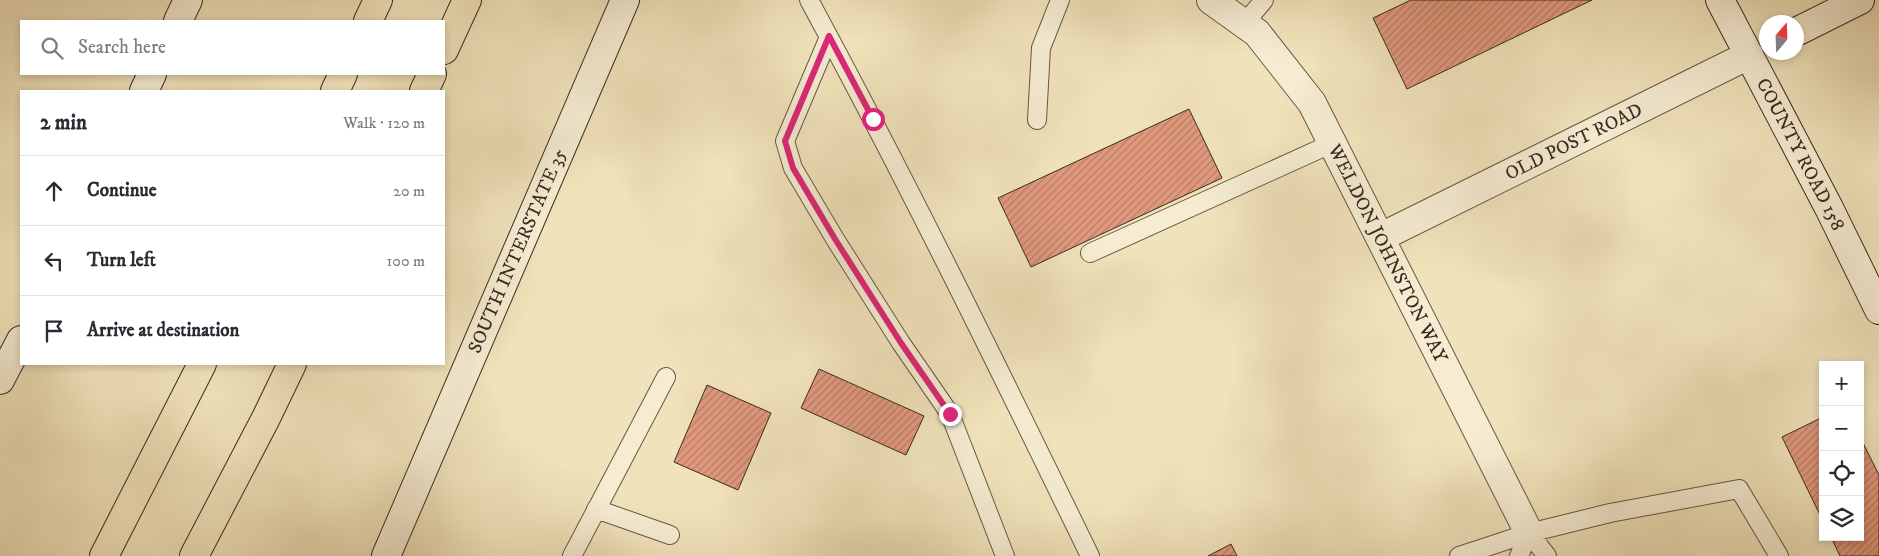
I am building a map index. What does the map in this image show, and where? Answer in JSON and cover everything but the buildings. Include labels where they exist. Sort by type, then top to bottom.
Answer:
[{"type":"highway","points":[[368,20],[378,0]]},
{"type":"highway","points":[[445,48],[467,0]]},
{"type":"highway","points":[[335,90],[343,75]]},
{"type":"highway","points":[[424,90],[432,75]]},
{"type":"highway","points":[[104,556],[201,365]]},
{"type":"highway","points":[[194,556],[292,365]]},
{"type":"street","points":[[178,20],[188,0]]},
{"type":"street","name":"SOUTH INTERSTATE 35","points":[[386,556],[625,0]]},
{"type":"street","name":"WELDON JOHNSTON WAY","points":[[1210,0],[1257,33],[1312,103],[1381,237],[1524,545]]},
{"type":"street","name":"COUNTY ROAD 158","points":[[1720,0],[1758,51],[1829,208],[1879,310]]},
{"type":"street","points":[[1804,28],[1860,0]]},
{"type":"street","name":"OLD POST ROAD","points":[[1381,237],[1758,51]]},
{"type":"street","points":[[144,90],[152,75]]},
{"type":"street","points":[[0,380],[20,342]]},
{"type":"lane","points":[[809,0],[955,278],[1090,556]]},
{"type":"lane","points":[[1037,120],[1041,48],[1060,0]]},
{"type":"lane","points":[[1244,24],[1264,0]]},
{"type":"lane","points":[[829,36],[785,141],[793,168],[835,239],[901,343],[950,414],[1005,556]]},
{"type":"lane","points":[[1090,253],[1333,143]]},
{"type":"lane","points":[[572,556],[666,377]]},
{"type":"lane","points":[[1459,556],[1524,545],[1610,513],[1739,489],[1779,556]]},
{"type":"lane","points":[[596,510],[670,535]]},
{"type":"lane","points":[[1524,545],[1547,556]]},
{"type":"route","points":[[873,119],[829,36],[785,141],[793,168],[835,239],[901,343],[950,414]]}]
